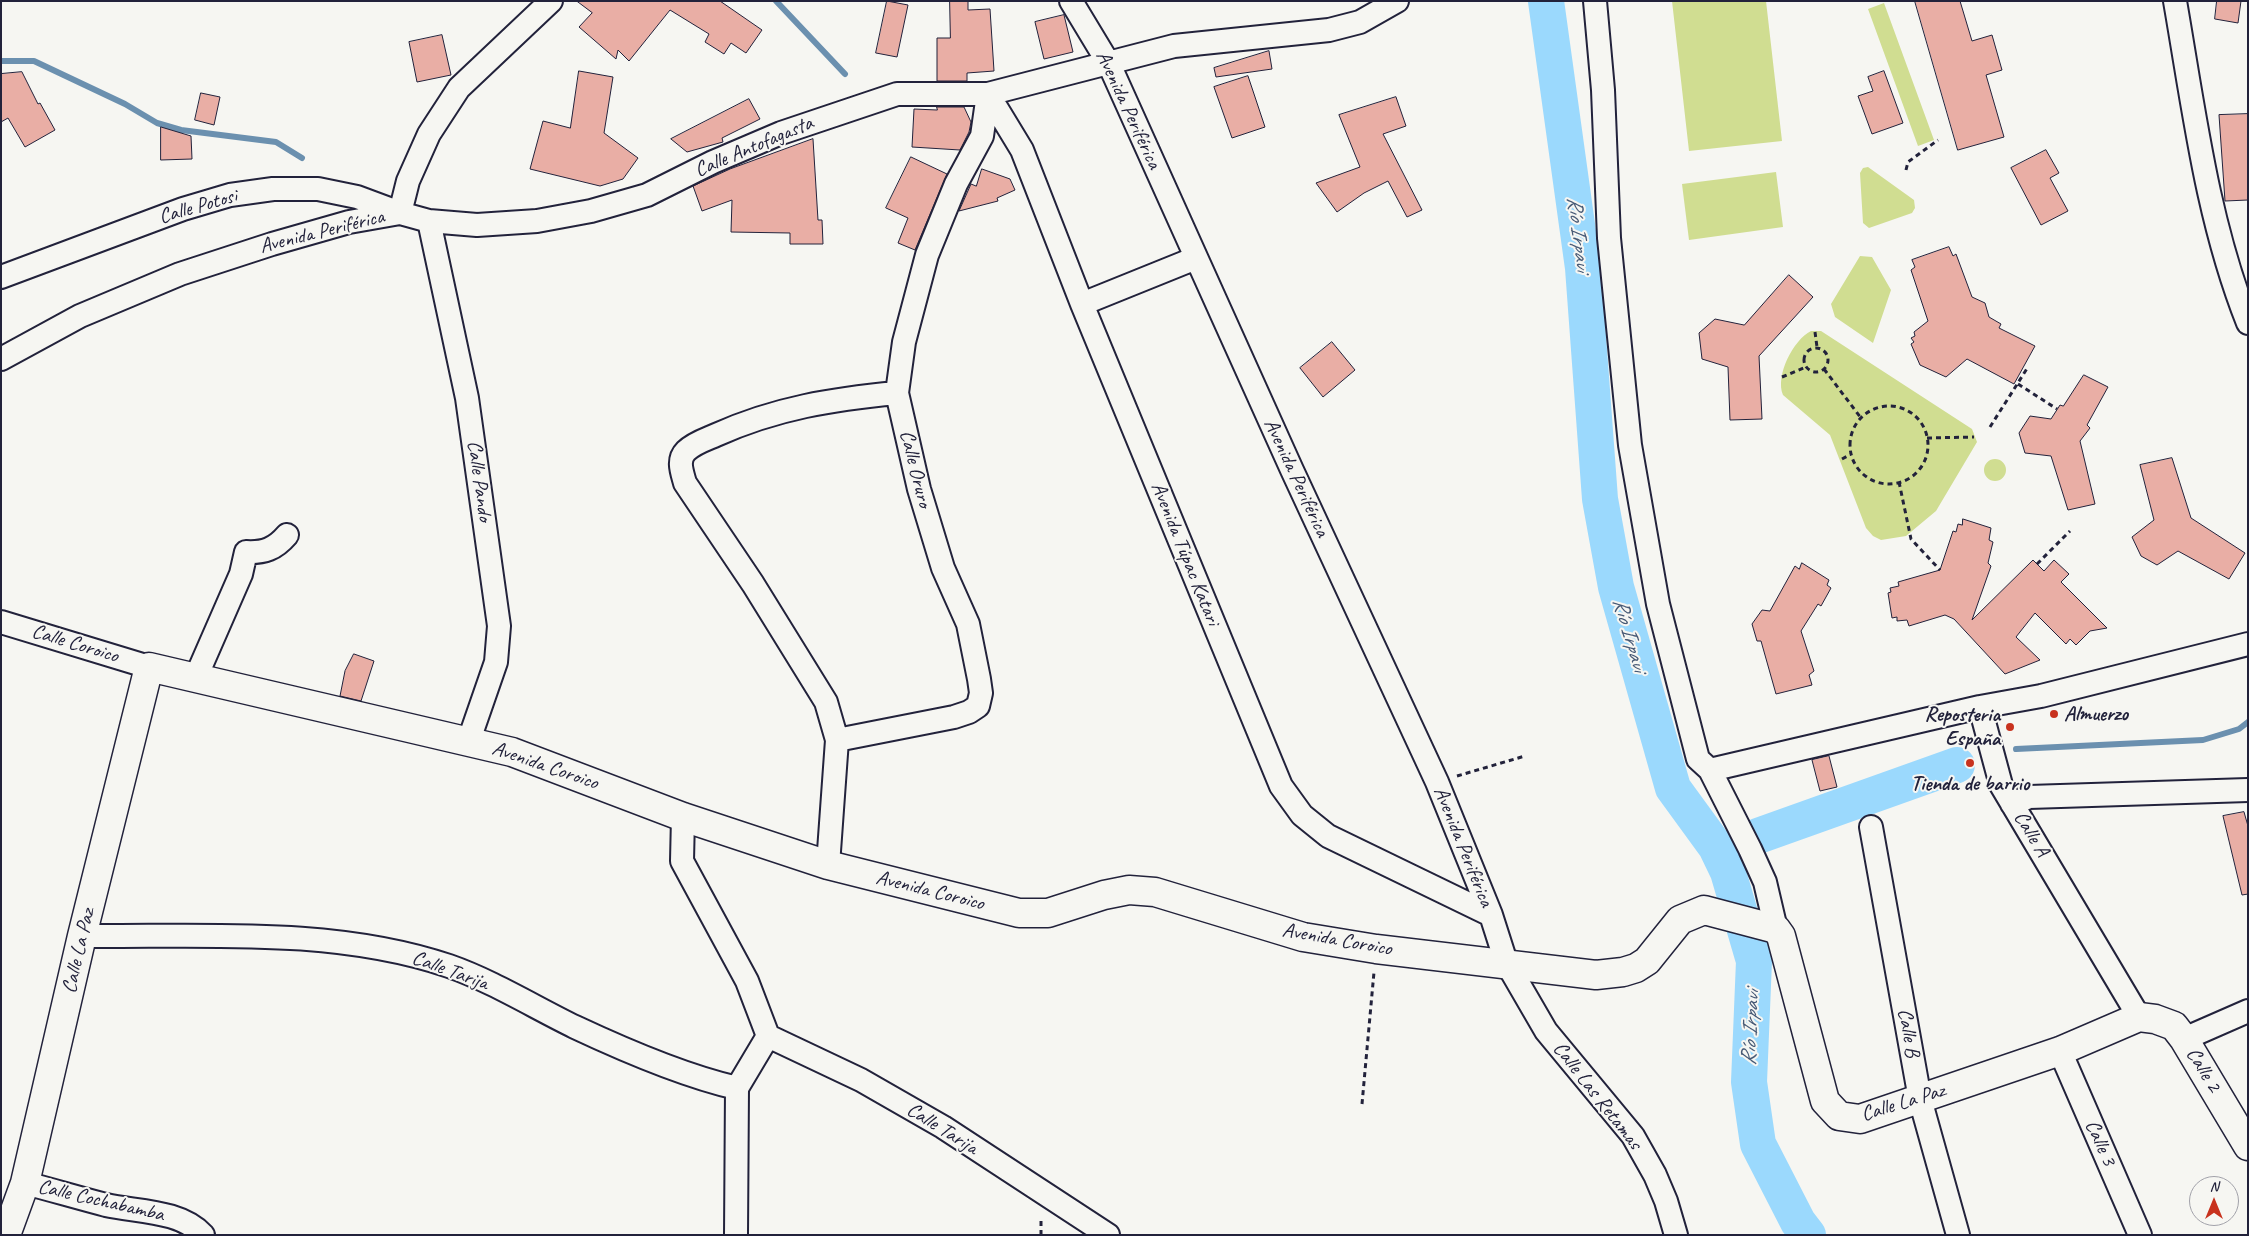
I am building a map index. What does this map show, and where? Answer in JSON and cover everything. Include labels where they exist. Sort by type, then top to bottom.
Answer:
[{"type":"main road","name":"Avenida Coroico","points":[[149,667],[469,740],[512,752],[683,816],[828,865],[1019,913],[1048,913],[1104,895],[1129,890],[1155,892],[1303,937],[1376,949],[1506,962],[1596,975],[1623,972],[1647,961],[1680,920],[1704,910],[1769,927]]},
{"type":"main road","name":"Calle La Paz","points":[[6,1227],[25,1183],[82,936],[149,667]]},
{"type":"main road","name":"Calle La Paz","points":[[1769,927],[1781,936],[1825,1101],[1838,1116],[1860,1119],[2060,1050],[2139,1017]]},
{"type":"main road","name":"Calle 2","points":[[2139,1017],[2155,1019],[2174,1026],[2184,1039],[2248,1146]]},
{"type":"street","name":"Avenida Periférica","points":[[1,359],[80,316],[180,274],[291,238],[349,222],[400,213],[408,181],[429,134],[459,88],[551,1]]},
{"type":"street","name":"Avenida Periférica","points":[[1071,1],[1109,64],[1437,782],[1491,915],[1506,962]]},
{"type":"street","name":"Calle Antofagasta","points":[[400,213],[429,220],[477,225],[537,221],[591,211],[647,195],[713,162],[781,133],[897,94],[988,94],[1174,46],[1329,30],[1360,22],[1397,1]]},
{"type":"street","points":[[1595,1],[1603,90],[1609,238],[1630,445],[1658,604],[1698,759],[1710,770],[1765,882],[1769,927]]},
{"type":"street","points":[[2175,1],[2209,199],[2221,248],[2248,323]]},
{"type":"street","name":"Avenida Túpac Katari","points":[[988,94],[1022,150],[1082,304],[1281,786],[1302,815],[1328,836],[1491,915]]},
{"type":"street","name":"Calle Oruro","points":[[837,740],[969,712],[978,706],[981,693],[968,624],[943,568],[919,489],[897,393],[904,342],[927,254],[956,184],[982,136],[988,94]]},
{"type":"street","name":"Calle Potosi","points":[[1,277],[183,209],[230,195],[273,189],[318,189],[357,197],[400,213]]},
{"type":"street","name":"Calle Pando","points":[[429,220],[467,398],[499,626],[496,662],[469,740]]},
{"type":"street","points":[[1082,304],[1196,258]]},
{"type":"street","points":[[828,865],[837,740],[826,702],[758,592],[685,483],[680,465],[685,451],[726,430],[813,402],[897,393]]},
{"type":"street","points":[[196,677],[242,574],[246,552],[262,552],[279,544],[287,535]]},
{"type":"street","name":"Calle Coroico","points":[[1,622],[149,667]]},
{"type":"street","points":[[1710,770],[1980,707],[2040,696],[2248,644]]},
{"type":"street","points":[[1980,707],[2001,785],[2012,804]]},
{"type":"street","name":"Calle A","points":[[2139,1017],[2012,804],[2029,796],[2248,790]]},
{"type":"street","points":[[683,816],[682,862],[747,981],[768,1036],[737,1088],[736,1235]]},
{"type":"street","name":"Calle B","points":[[1871,828],[1920,1098],[1958,1235]]},
{"type":"street","name":"Calle Tarija","points":[[82,936],[269,938],[343,943],[404,953],[451,967],[576,1027],[710,1082],[737,1088]]},
{"type":"street","name":"Calle Las Retamas","points":[[1506,962],[1546,1031],[1633,1136],[1655,1175],[1666,1201],[1676,1235]]},
{"type":"street","points":[[2184,1039],[2248,1011]]},
{"type":"street","name":"Calle Tarija","points":[[768,1036],[861,1080],[910,1108],[1108,1235]]},
{"type":"street","name":"Calle 3","points":[[2060,1050],[2140,1235]]},
{"type":"street","name":"Calle Cochabamba","points":[[25,1183],[107,1205],[169,1216],[198,1229],[203,1235]]},
{"type":"path","points":[[1906,170],[1908,162],[1938,140]]},
{"type":"path","points":[[1815,332],[1817,347]]},
{"type":"path","points":[[1782,377],[1806,367],[1816,372],[1824,369],[1829,358],[1825,350],[1817,347],[1810,349],[1805,355],[1806,367]]},
{"type":"path","points":[[1990,427],[2028,367]]},
{"type":"path","points":[[1824,369],[1861,418]]},
{"type":"path","points":[[2018,384],[2057,409]]},
{"type":"path","points":[[1896,407],[1908,411],[1918,419],[1927,438],[1927,454],[1922,465],[1914,475],[1890,484],[1877,482],[1866,476],[1856,466],[1851,454],[1850,441],[1854,428],[1861,418],[1878,408],[1896,407]]},
{"type":"path","points":[[1927,438],[1974,437]]},
{"type":"path","points":[[1842,459],[1851,454]]},
{"type":"path","points":[[1899,482],[1911,539],[1940,570]]},
{"type":"path","points":[[2037,564],[2070,530]]},
{"type":"path","points":[[1437,782],[1525,756]]},
{"type":"path","points":[[1362,1104],[1376,949]]},
{"type":"green space","points":[[1672,1],[1766,1],[1782,141],[1689,151]]},
{"type":"green space","points":[[1884,3],[1934,140],[1918,146],[1868,9]]},
{"type":"green space","points":[[1868,167],[1914,200],[1915,208],[1912,213],[1869,228],[1863,223],[1860,173],[1863,168]]},
{"type":"green space","points":[[1776,172],[1783,227],[1689,240],[1682,184]]},
{"type":"green space","points":[[1860,256],[1872,257],[1891,290],[1873,343],[1835,317],[1831,304]]},
{"type":"green space","points":[[1811,331],[1821,331],[1972,429],[1977,442],[1936,511],[1906,536],[1881,540],[1873,536],[1866,528],[1830,435],[1783,395],[1781,378],[1787,359],[1798,342]]},
{"type":"green space","points":[[1995,459],[2003,462],[2006,470],[2003,478],[1995,481],[1987,478],[1984,470],[1987,462]]},
{"type":"building","points":[[577,1],[720,1],[762,30],[746,53],[731,43],[724,54],[705,42],[709,34],[670,10],[629,61],[618,50],[616,59],[579,27],[592,13]]},
{"type":"building","points":[[887,1],[908,5],[897,57],[876,53]]},
{"type":"building","points":[[950,1],[968,1],[968,10],[990,9],[994,71],[967,73],[967,81],[937,81],[937,38],[950,38]]},
{"type":"building","points":[[1915,1],[1960,1],[1972,41],[1992,35],[2002,70],[1986,75],[2004,137],[1958,150]]},
{"type":"building","points":[[2217,1],[2241,1],[2238,23],[2215,19]]},
{"type":"building","points":[[1064,15],[1073,52],[1044,59],[1035,22]]},
{"type":"building","points":[[442,35],[451,75],[417,82],[409,42]]},
{"type":"building","points":[[1269,51],[1272,69],[1216,77],[1214,68]]},
{"type":"building","points":[[579,71],[613,77],[604,133],[638,158],[623,179],[600,186],[530,169],[543,121],[570,128]]},
{"type":"building","points":[[1884,71],[1903,123],[1872,134],[1858,96],[1873,91],[1868,77]]},
{"type":"building","points":[[22,72],[38,104],[40,103],[55,130],[25,147],[8,118],[1,122],[1,74]]},
{"type":"building","points":[[1248,76],[1265,127],[1232,138],[1214,87]]},
{"type":"building","points":[[201,93],[220,97],[214,125],[195,120]]},
{"type":"building","points":[[1396,97],[1406,126],[1383,134],[1422,210],[1407,217],[1388,181],[1364,193],[1337,212],[1316,183],[1360,167],[1339,115]]},
{"type":"building","points":[[749,99],[760,119],[722,138],[723,142],[687,152],[671,139]]},
{"type":"building","points":[[937,107],[964,107],[971,122],[969,132],[960,150],[912,147],[914,109],[937,110]]},
{"type":"building","points":[[2248,114],[2248,200],[2225,201],[2219,115]]},
{"type":"building","points":[[161,127],[191,136],[192,159],[161,160]]},
{"type":"building","points":[[813,139],[818,220],[822,220],[823,244],[790,244],[790,233],[731,232],[732,200],[702,211],[693,186],[730,169]]},
{"type":"building","points":[[2046,150],[2059,173],[2050,178],[2068,211],[2041,225],[2011,168]]},
{"type":"building","points":[[911,157],[947,174],[915,250],[898,243],[908,218],[886,208]]},
{"type":"building","points":[[982,169],[1010,179],[1015,190],[997,198],[998,201],[959,211],[971,184],[976,186]]},
{"type":"building","points":[[1949,247],[1953,256],[1956,254],[1972,297],[1985,303],[1989,317],[2001,324],[1999,328],[2035,346],[2014,384],[1967,359],[1946,377],[1920,365],[1911,344],[1914,342],[1911,338],[1915,336],[1914,332],[1928,321],[1911,270],[1915,267],[1912,260]]},
{"type":"building","points":[[1789,275],[1813,297],[1759,356],[1762,419],[1730,420],[1728,367],[1702,359],[1699,333],[1715,319],[1744,325]]},
{"type":"building","points":[[1332,342],[1355,370],[1323,397],[1300,368]]},
{"type":"building","points":[[2084,375],[2108,387],[2087,425],[2090,428],[2080,441],[2095,504],[2068,510],[2051,456],[2025,453],[2019,433],[2030,416],[2051,419],[2060,405],[2063,406]]},
{"type":"building","points":[[2172,458],[2191,518],[2245,553],[2229,579],[2178,551],[2157,565],[2141,556],[2132,537],[2154,520],[2140,465]]},
{"type":"building","points":[[1963,519],[1991,528],[1989,540],[1993,542],[1988,563],[1991,566],[1972,620],[2033,560],[2044,571],[2054,560],[2069,574],[2061,582],[2107,628],[2090,631],[2076,645],[2070,639],[2066,644],[2035,613],[2016,637],[2040,660],[2005,674],[1954,619],[1945,615],[1909,626],[1907,620],[1897,621],[1897,617],[1892,618],[1888,593],[1891,592],[1890,588],[1899,586],[1898,582],[1940,570],[1953,531],[1956,532],[1958,524],[1962,525]]},
{"type":"building","points":[[1802,563],[1829,580],[1827,585],[1831,588],[1821,606],[1818,604],[1801,631],[1814,671],[1809,675],[1812,685],[1776,694],[1761,641],[1757,641],[1752,624],[1762,610],[1770,611],[1795,566],[1799,569]]},
{"type":"building","points":[[354,654],[374,661],[361,701],[340,696],[345,671]]},
{"type":"building","points":[[1829,756],[1837,787],[1820,791],[1812,760]]},
{"type":"building","points":[[2244,812],[2248,826],[2248,894],[2242,895],[2223,816]]},
{"type":"waterway","points":[[776,1],[845,74]]},
{"type":"waterway","name":"Río Irpavi","points":[[1546,1],[1583,268],[1600,499],[1616,587],[1673,788],[1716,847],[1728,872],[1754,961],[1749,1082],[1758,1144],[1798,1222],[1808,1235]]},
{"type":"waterway","points":[[1,61],[34,61],[125,104],[157,123],[181,130],[276,142],[302,158]]},
{"type":"waterway","points":[[2016,749],[2203,740],[2239,729],[2248,722]]},
{"type":"waterway","points":[[1758,836],[1957,765]]},
{"type":"place","name":"Almuerzo","points":[[2054,714]]},
{"type":"place","name":"Reposteria España","points":[[2010,727]]},
{"type":"place","name":"Tienda de barrio","points":[[1970,763]]}]
